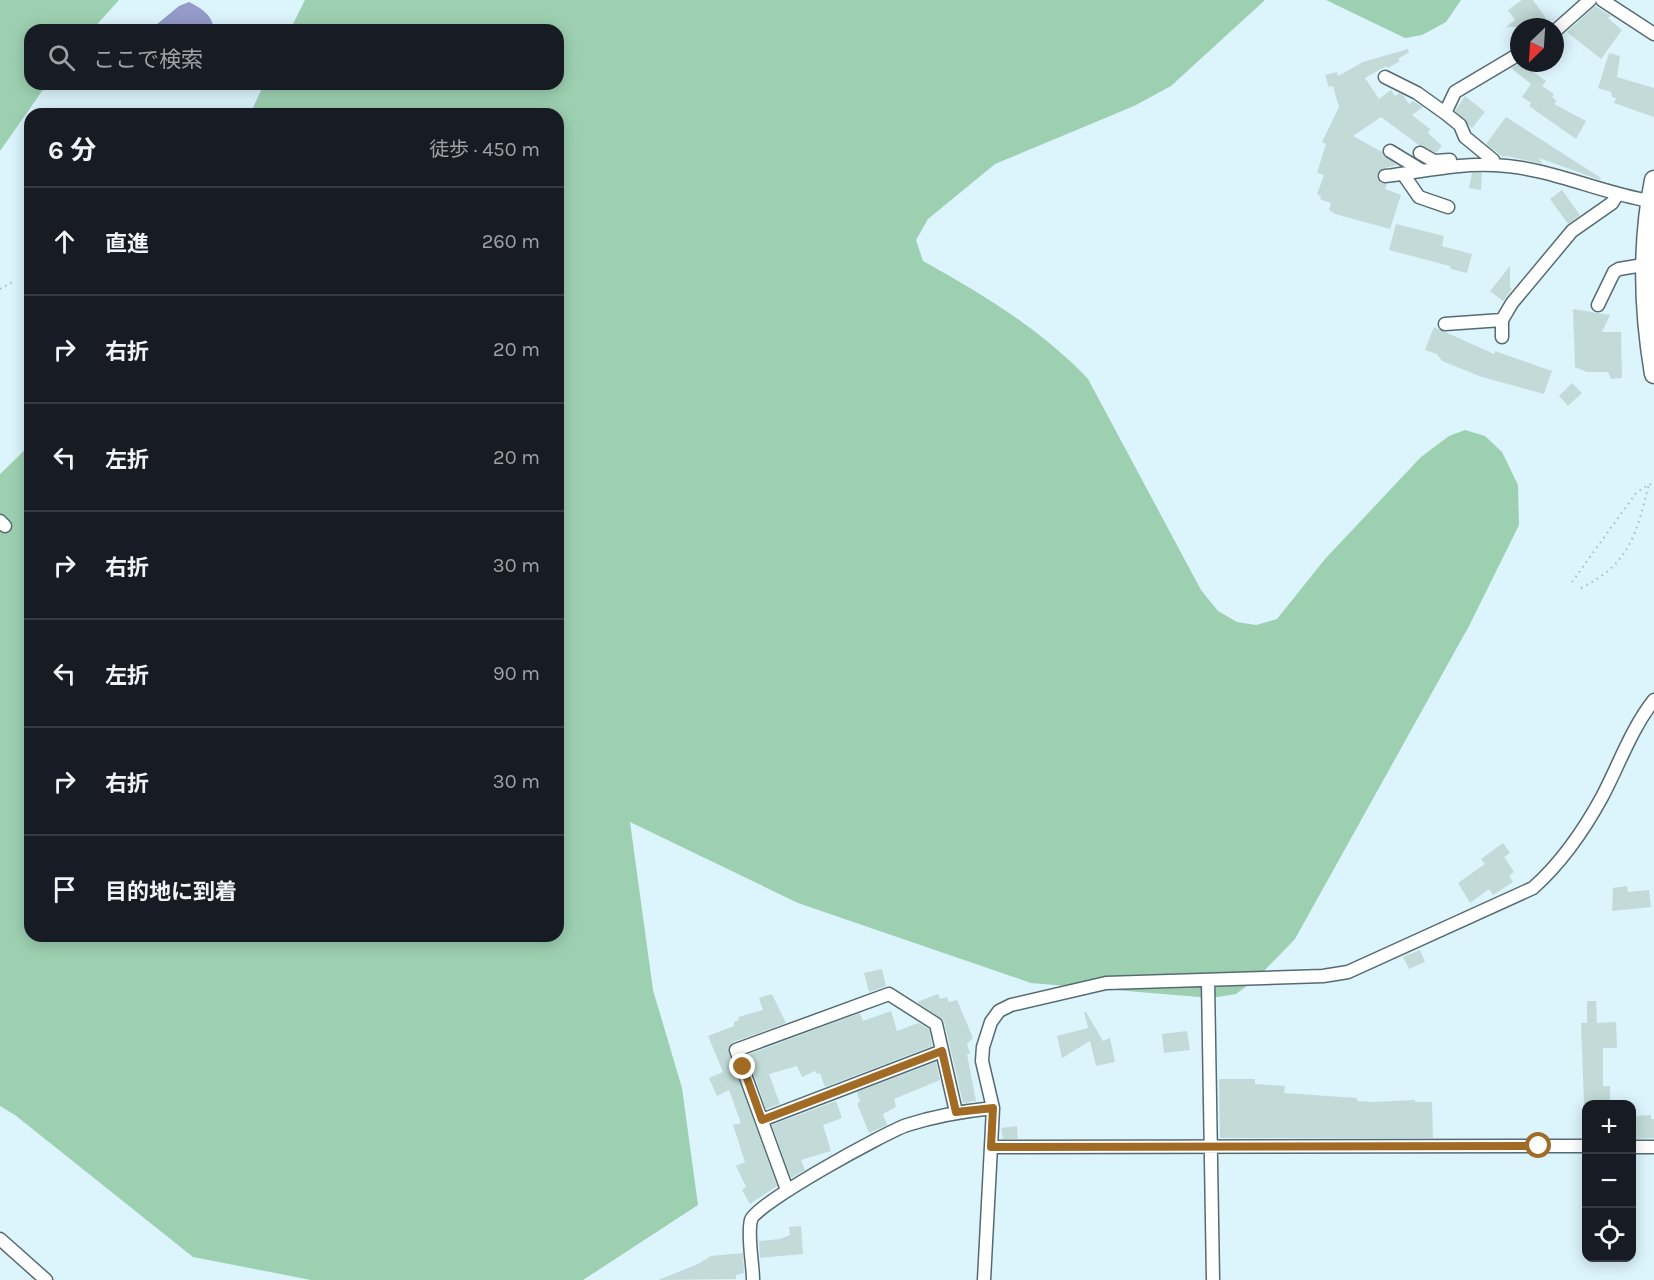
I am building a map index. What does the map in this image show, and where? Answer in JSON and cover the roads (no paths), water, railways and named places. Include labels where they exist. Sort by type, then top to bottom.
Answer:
[{"type":"main road","points":[[1654,180],[1643,266],[1646,326],[1654,375]]},
{"type":"street","points":[[1564,23],[1590,0]]},
{"type":"street","points":[[1602,0],[1654,34]]},
{"type":"street","points":[[1445,113],[1455,92],[1510,59]]},
{"type":"street","points":[[1385,77],[1417,93],[1445,113],[1460,125],[1465,136],[1493,160],[1495,165]]},
{"type":"street","points":[[1390,151],[1421,170]]},
{"type":"street","points":[[1420,153],[1434,161],[1455,162],[1457,166]]},
{"type":"street","points":[[1385,176],[1457,166],[1495,165],[1557,176],[1617,195],[1650,201]]},
{"type":"street","points":[[1403,174],[1419,197],[1448,207]]},
{"type":"street","points":[[1502,337],[1502,320],[1512,303],[1572,231],[1612,203],[1617,195]]},
{"type":"street","points":[[1598,305],[1614,272],[1619,269],[1643,266]]},
{"type":"street","points":[[1445,324],[1502,320]]},
{"type":"street","points":[[984,1280],[993,1108],[982,1061],[991,1022],[999,1011],[1011,1005],[1106,983],[1323,976],[1348,972],[1533,888],[1552,871],[1582,829],[1601,798],[1637,724],[1654,700]]},
{"type":"street","points":[[1208,981],[1213,1280]]},
{"type":"street","points":[[787,1190],[736,1050],[889,994],[936,1024],[956,1112]]},
{"type":"street","points":[[762,1120],[942,1051]]},
{"type":"street","points":[[753,1280],[751,1220],[756,1210],[787,1190],[905,1125],[956,1112],[993,1108]]},
{"type":"street","points":[[991,1147],[1582,1146]]},
{"type":"street","points":[[1636,1146],[1654,1147]]},
{"type":"street","points":[[0,1239],[46,1280]]},
{"type":"water","points":[[189,2],[209,16],[213,24],[157,24],[179,6]]}]
